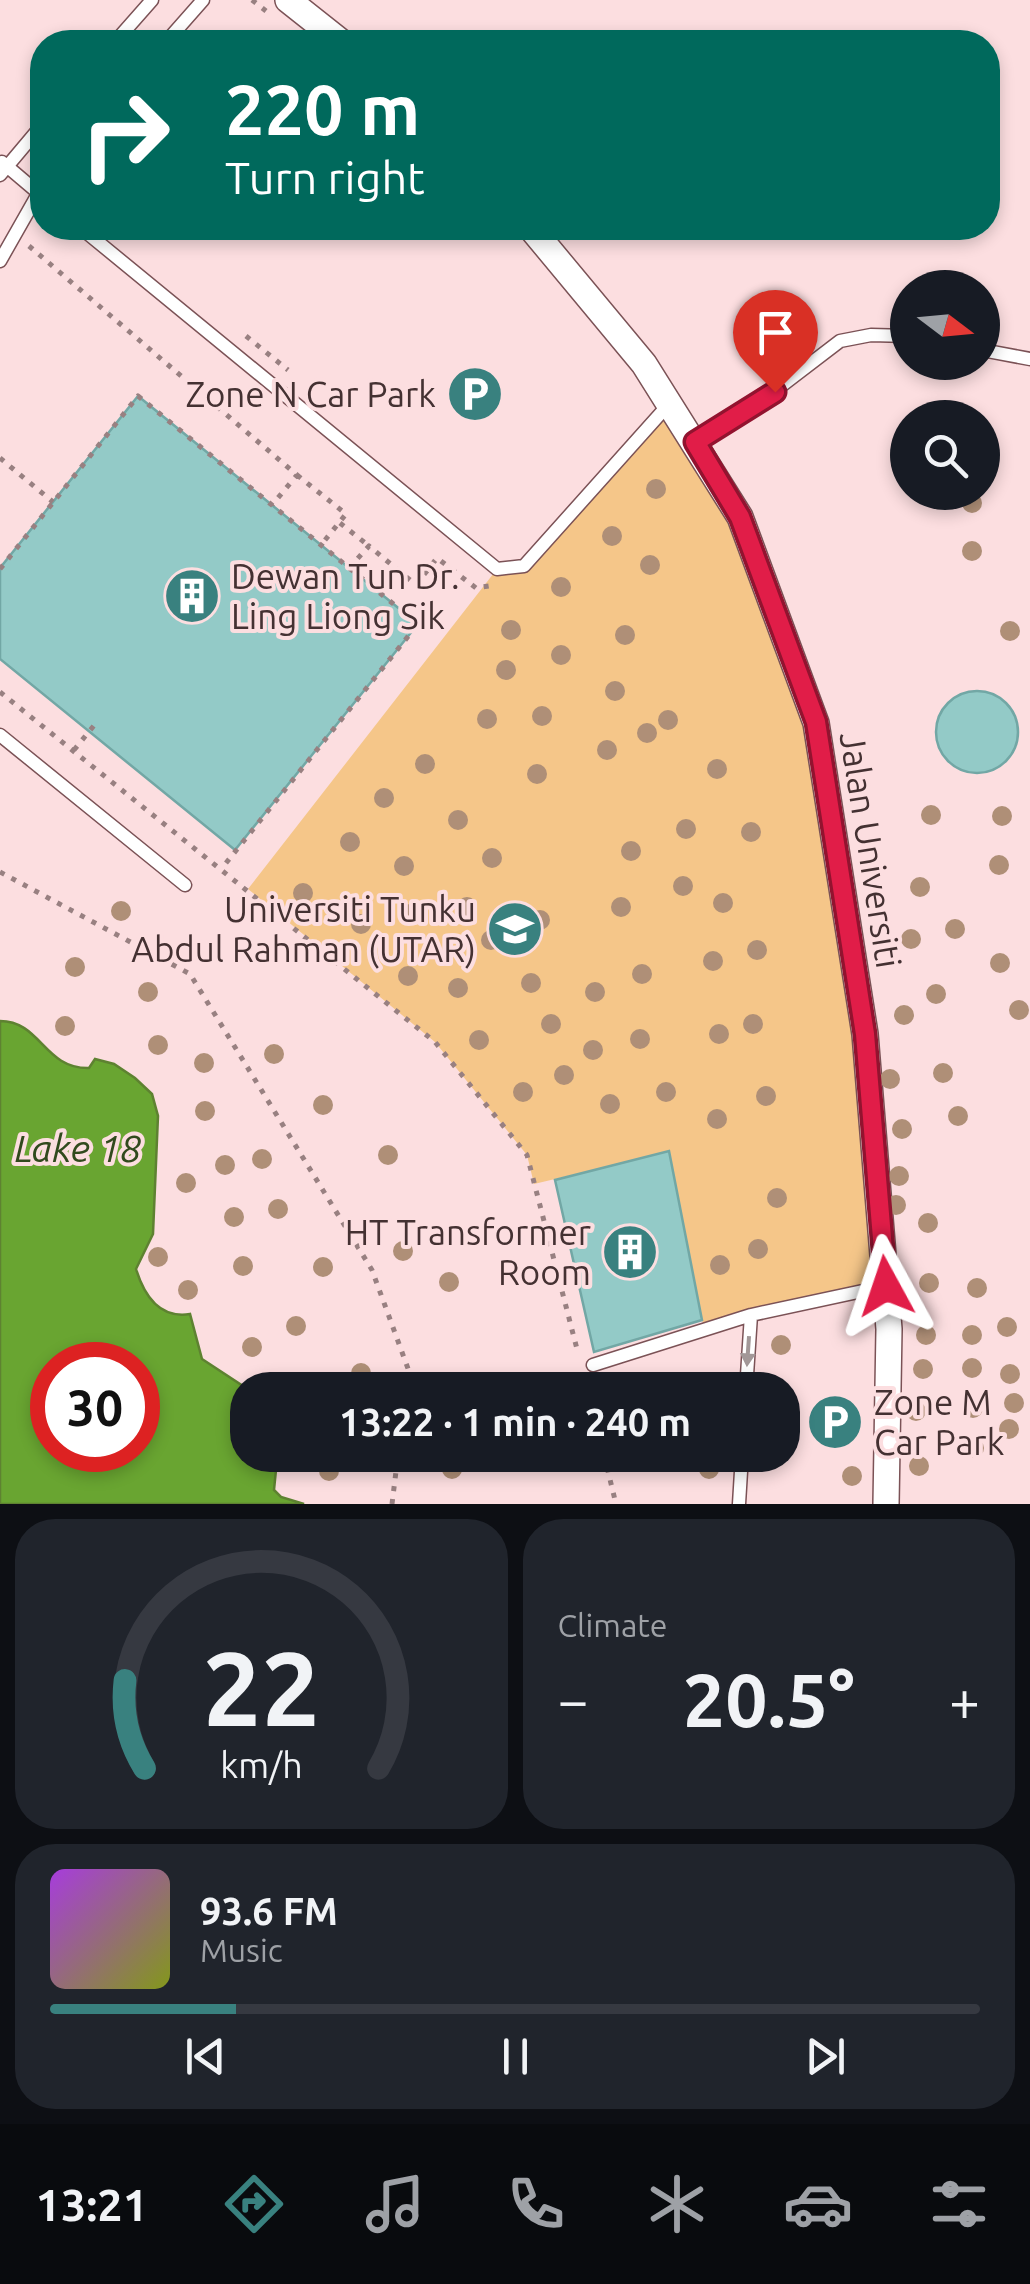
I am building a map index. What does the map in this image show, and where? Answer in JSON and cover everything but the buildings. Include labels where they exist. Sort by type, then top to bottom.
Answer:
[{"type":"street","points":[[288,0],[326,30]]},
{"type":"street","name":"Jalan Universiti","points":[[542,240],[644,364],[740,517],[816,722],[865,1034],[886,1286],[886,1504]]},
{"type":"lane","points":[[126,30],[152,0]]},
{"type":"lane","points":[[177,30],[203,0]]},
{"type":"lane","points":[[30,138],[2,167],[30,185]]},
{"type":"lane","points":[[0,261],[30,210]]},
{"type":"lane","points":[[96,240],[498,569],[524,566],[671,402]]},
{"type":"lane","points":[[695,442],[755,406],[840,342],[890,336]]},
{"type":"lane","points":[[1000,353],[1030,359]]},
{"type":"lane","points":[[0,735],[185,886]]},
{"type":"lane","points":[[588,1368],[751,1315],[886,1286]]},
{"type":"lane","points":[[747,1372],[751,1315]]},
{"type":"lane","points":[[739,1504],[741,1472]]},
{"type":"path","points":[[15,234],[346,514],[321,545]]},
{"type":"path","points":[[238,329],[288,370]]},
{"type":"path","points":[[0,568],[138,396],[418,624],[222,868]]},
{"type":"path","points":[[0,458],[53,502]]},
{"type":"path","points":[[272,505],[297,474]]},
{"type":"path","points":[[339,522],[416,585],[436,558],[476,588],[494,585]]},
{"type":"path","points":[[349,568],[369,546]]},
{"type":"path","points":[[0,692],[435,1042],[527,1155],[588,1368]]},
{"type":"path","points":[[74,750],[96,723]]},
{"type":"path","points":[[0,872],[190,974],[372,1270],[409,1372]]},
{"type":"path","points":[[392,1504],[396,1472]]},
{"type":"path","points":[[608,1472],[616,1504]]},
{"type":"shaded area","points":[[671,403],[740,517],[816,723],[886,1286],[703,1324],[669,1152],[534,1184],[527,1155],[435,1042],[248,889],[497,569],[524,566]]},
{"type":"water","name":"Lake 18","points":[[0,1021],[25,1028],[52,1054],[74,1066],[89,1068],[95,1059],[114,1064],[152,1094],[158,1116],[153,1234],[136,1269],[139,1279],[161,1309],[190,1314],[202,1359],[230,1377],[230,1472],[276,1472],[274,1490],[281,1497],[304,1504],[0,1504]]},
{"type":"place","name":"Zone N Car Park","points":[[475,394]]},
{"type":"place","name":"Dewan Tun Dr. Ling Liong Sik","points":[[192,596]]},
{"type":"place","name":"Universiti Tunku Abdul Rahman (UTAR)","points":[[515,929]]},
{"type":"place","name":"HT Transformer Room","points":[[630,1252]]},
{"type":"place","name":"Zone M Car Park","points":[[835,1422]]},
{"type":"route","points":[[775,392],[695,442],[740,517],[816,722],[865,1034],[886,1286]]}]
